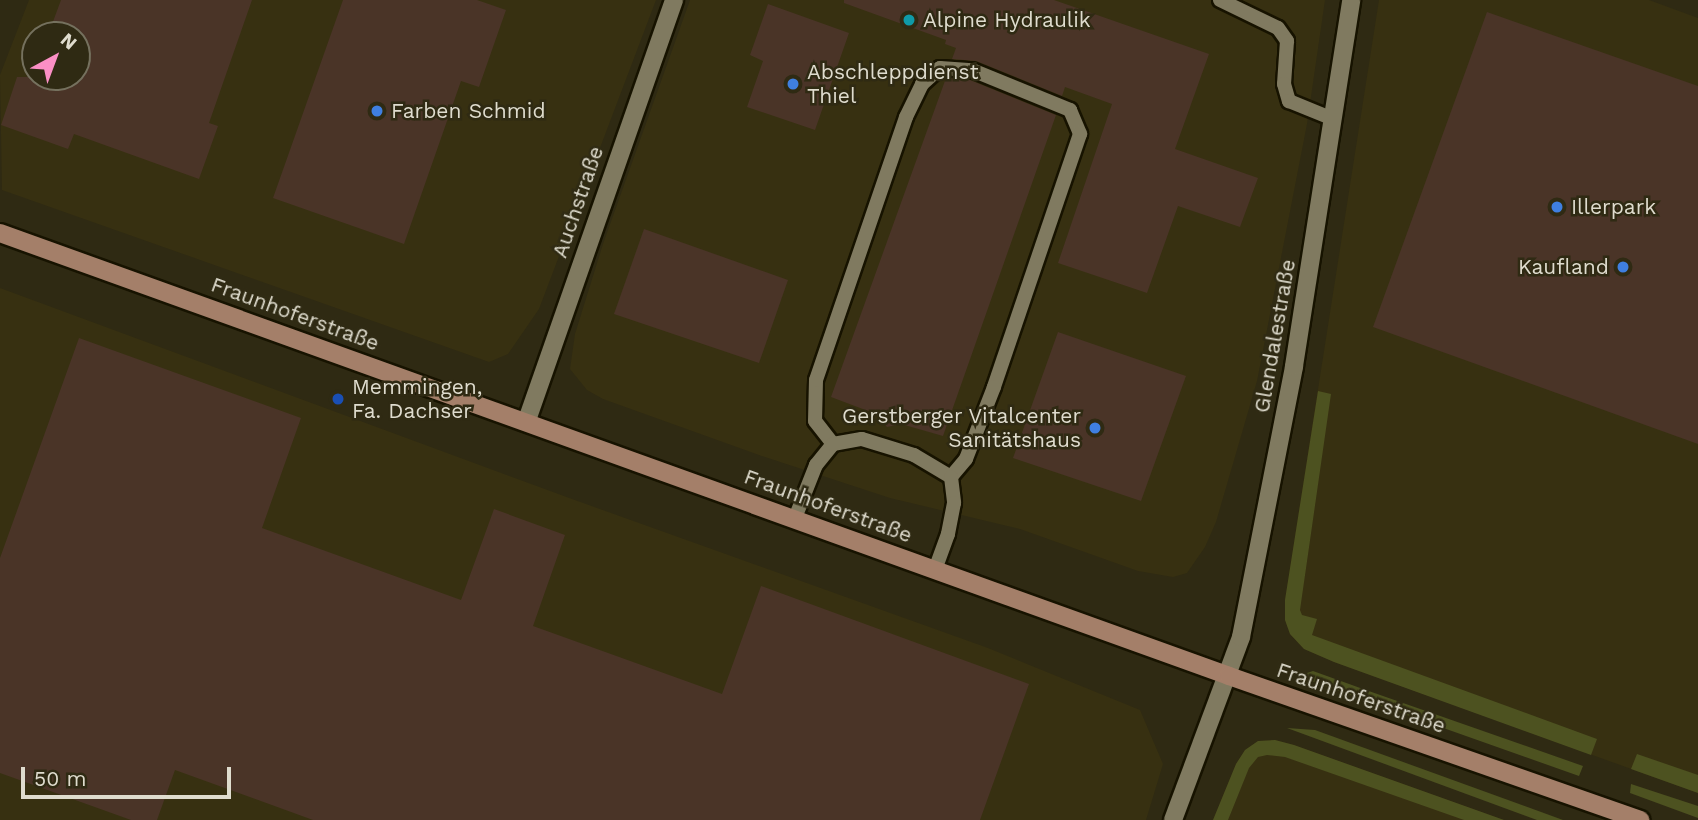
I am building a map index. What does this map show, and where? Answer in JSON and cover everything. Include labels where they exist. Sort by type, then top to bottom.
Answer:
[{"type":"street","name":"Auchstraße","points":[[527,420],[674,0]]},
{"type":"street","name":"Glendalestraße","points":[[1173,820],[1241,637],[1294,366],[1351,0]]},
{"type":"street","name":"Fraunhoferstraße","points":[[0,233],[527,420],[1228,676],[1642,820]]},
{"type":"lane","points":[[1220,0],[1278,28],[1287,41],[1283,85],[1289,101],[1333,118]]},
{"type":"lane","points":[[833,444],[815,421],[816,380],[906,117],[922,84],[940,68],[972,70],[1070,110],[1080,134],[994,387],[966,458],[951,477],[954,503],[948,534],[935,569]]},
{"type":"lane","points":[[795,518],[816,465],[833,444],[862,439],[914,455],[951,477]]},
{"type":"shaded area","points":[[29,0],[656,0],[539,309],[508,354],[489,362],[2,190],[0,75]]},
{"type":"shaded area","points":[[690,0],[1325,0],[1307,124],[1257,381],[1216,522],[1205,547],[1187,573],[1173,577],[1138,571],[1020,529],[890,498],[759,455],[603,399],[587,390],[570,369],[575,334],[603,244]]},
{"type":"shaded area","points":[[1379,0],[1649,0],[1698,18],[1698,793],[1334,662],[1304,649],[1290,634],[1285,620],[1285,600]]},
{"type":"shaded area","points":[[0,288],[572,499],[988,648],[1140,710],[1163,764],[1146,820],[0,820]]},
{"type":"shaded area","points":[[1275,740],[1504,820],[1213,820],[1236,764],[1245,750],[1258,741]]},
{"type":"green space","points":[[1318,391],[1331,394],[1300,610],[1302,615],[1317,619],[1312,635],[1597,739],[1591,755],[1334,662],[1304,649],[1290,634],[1285,620],[1285,600]]},
{"type":"green space","points":[[1313,671],[1583,766],[1579,776],[1305,679],[1307,673]]},
{"type":"green space","points":[[1287,728],[1315,730],[1563,820],[1537,820]]},
{"type":"green space","points":[[1275,740],[1504,820],[1464,820],[1285,757],[1267,755],[1258,757],[1249,768],[1228,820],[1213,820],[1236,764],[1245,750],[1258,741]]},
{"type":"green space","points":[[1637,754],[1698,775],[1698,793],[1631,769]]},
{"type":"green space","points":[[1631,784],[1698,806],[1698,818],[1630,793]]},
{"type":"building","points":[[61,0],[252,0],[209,123],[218,126],[199,179],[74,134],[68,149],[1,125],[17,77],[21,77],[21,91],[91,91],[91,21],[53,21]]},
{"type":"building","name":"Farben Schmid","points":[[343,0],[477,0],[506,10],[479,87],[461,81],[404,244],[273,198]]},
{"type":"building","points":[[844,0],[1054,0],[1209,54],[1175,149],[1258,178],[1240,227],[1178,206],[1147,293],[1058,263],[1112,104],[1065,87],[1062,96],[976,61],[952,59],[956,48],[945,44],[946,40],[844,3]]},
{"type":"building","name":"Abschleppdienst Thiel","points":[[768,4],[849,33],[815,130],[747,107],[763,61],[750,55]]},
{"type":"building","name":"Illerpark","points":[[1487,12],[1698,86],[1698,444],[1373,327]]},
{"type":"building","points":[[946,78],[970,80],[1056,115],[943,436],[901,424],[887,427],[876,414],[831,397]]},
{"type":"building","points":[[644,229],[788,280],[759,363],[614,314]]},
{"type":"building","name":"Gerstberger Vitalcenter Sanitätshaus","points":[[1058,332],[1186,376],[1141,501],[1013,458]]},
{"type":"building","points":[[79,338],[301,418],[262,528],[461,600],[494,509],[565,535],[533,626],[722,694],[761,586],[1029,684],[980,820],[313,820],[175,770],[157,820],[131,820],[0,773],[0,558]]},
{"type":"place","name":"Alpine Hydraulik","points":[[909,20]]},
{"type":"place","name":"Abschleppdienst Thiel","points":[[793,84]]},
{"type":"place","name":"Farben Schmid","points":[[377,111]]},
{"type":"place","name":"Illerpark","points":[[1557,207]]},
{"type":"place","name":"Kaufland","points":[[1623,267]]},
{"type":"place","name":"Memmingen, Fa. Dachser","points":[[338,399]]},
{"type":"place","name":"Gerstberger Vitalcenter Sanitätshaus","points":[[1095,428]]}]
